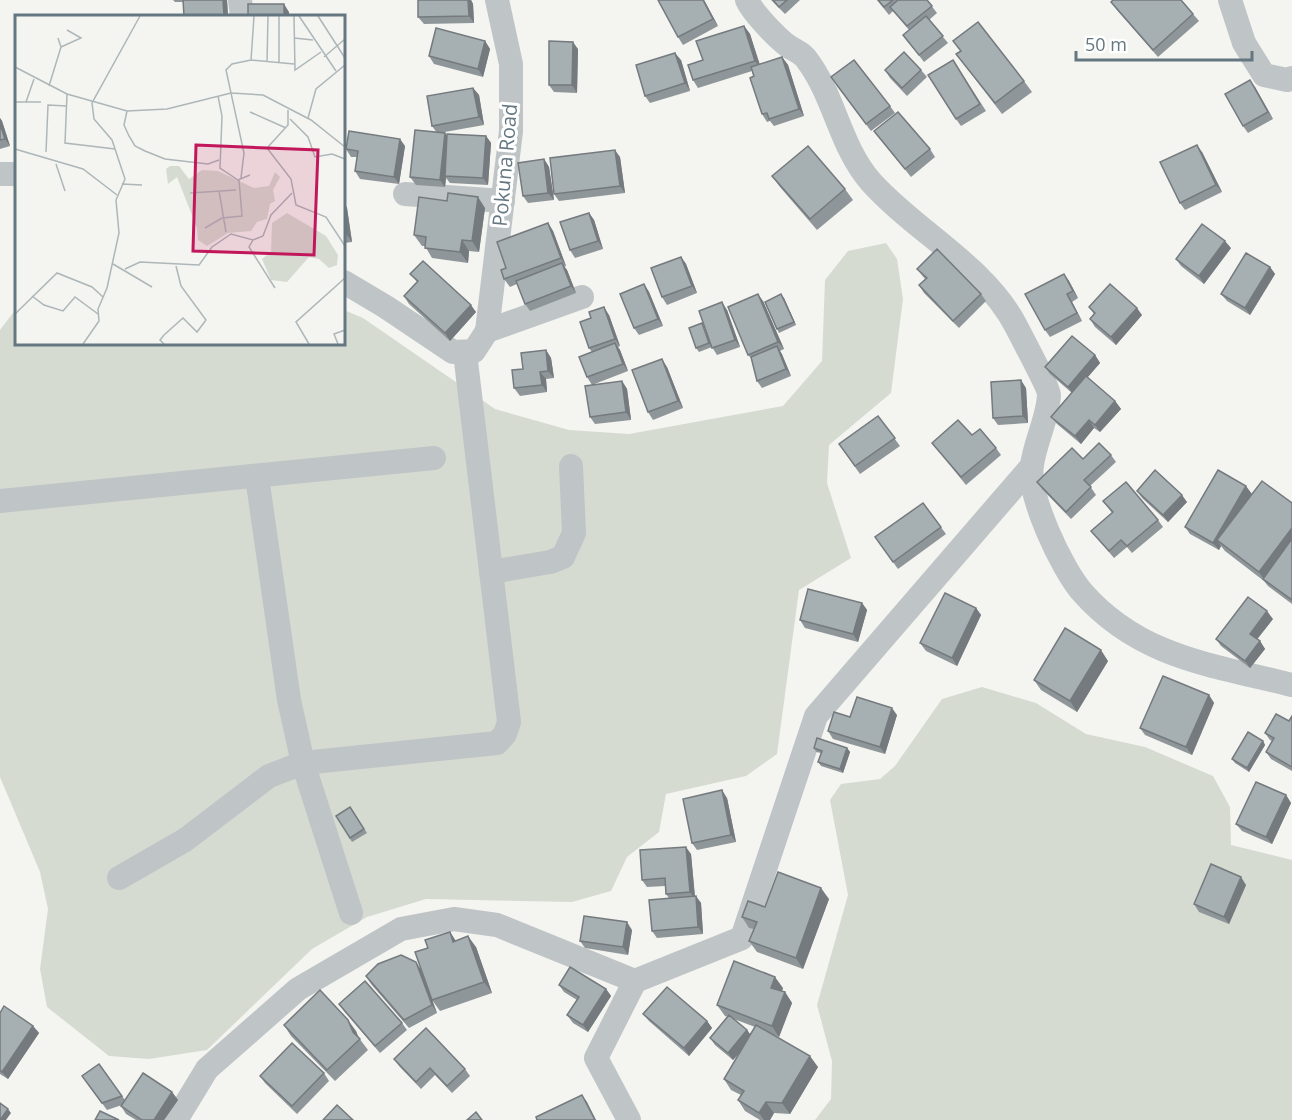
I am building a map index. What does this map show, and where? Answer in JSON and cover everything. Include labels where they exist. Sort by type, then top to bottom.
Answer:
[{"type":"street","points":[[240,0],[242,15]]},
{"type":"street","name":"Pokuna Road","points":[[487,331],[511,131],[511,64],[496,0]]},
{"type":"street","points":[[747,0],[788,46],[807,59],[820,81],[852,154],[871,182],[945,250],[970,267],[999,300],[1016,325],[1049,393],[1031,467],[1042,519],[1061,560],[1081,591],[1102,612],[1137,637],[1174,656],[1235,674],[1292,685]]},
{"type":"street","points":[[1230,0],[1244,43],[1264,75],[1287,80],[1292,78]]},
{"type":"street","points":[[405,194],[503,201]]},
{"type":"street","points":[[345,283],[453,352],[465,353],[474,351],[487,331],[582,297]]},
{"type":"street","points":[[119,878],[185,840],[269,776],[303,763],[497,743],[505,734],[509,722],[465,353]]},
{"type":"street","points":[[0,501],[434,458]]},
{"type":"street","points":[[490,572],[550,562],[563,557],[574,533],[572,466]]},
{"type":"street","points":[[629,1120],[596,1058],[635,981],[742,938],[816,716],[1031,467]]},
{"type":"street","points":[[257,477],[289,700],[303,763],[351,913]]},
{"type":"street","points":[[176,1120],[207,1069],[298,989],[400,929],[454,919],[497,925],[635,981]]},
{"type":"shaded area","points":[[886,243],[897,259],[903,299],[891,393],[829,445],[827,483],[851,558],[799,590],[777,754],[746,776],[666,794],[659,832],[627,857],[611,891],[572,902],[426,899],[367,917],[312,949],[207,1050],[149,1059],[109,1056],[47,1007],[40,969],[48,909],[40,872],[0,777],[0,330],[15,310],[15,345],[345,345],[345,310],[363,318],[495,409],[569,430],[629,434],[783,406],[822,361],[825,280],[848,251]]},
{"type":"shaded area","points":[[982,687],[1036,703],[1086,734],[1145,747],[1213,776],[1230,807],[1231,845],[1292,860],[1292,1120],[815,1120],[831,1099],[832,1061],[817,1005],[848,895],[830,800],[841,784],[880,779],[895,766],[942,699]]},
{"type":"building","points":[[183,0],[223,0],[224,15],[184,15]]},
{"type":"building","points":[[418,0],[468,0],[469,16],[418,17]]},
{"type":"building","points":[[658,0],[703,0],[713,19],[678,37]]},
{"type":"building","points":[[773,0],[787,0],[779,7]]},
{"type":"building","points":[[878,0],[893,0],[884,7]]},
{"type":"building","points":[[898,0],[927,0],[932,6],[907,26],[890,7]]},
{"type":"building","points":[[1113,0],[1181,0],[1193,14],[1153,50],[1111,2]]},
{"type":"building","points":[[248,4],[284,4],[284,15],[248,15]]},
{"type":"building","points":[[926,16],[943,36],[919,55],[903,35]]},
{"type":"building","points":[[978,22],[1024,81],[995,103],[956,54],[961,51],[953,41]]},
{"type":"building","points":[[744,26],[755,61],[693,80],[688,65],[703,60],[696,41]]},
{"type":"building","points":[[436,28],[485,41],[478,69],[429,56]]},
{"type":"building","points":[[549,41],[573,42],[572,85],[549,85]]},
{"type":"building","points":[[904,52],[921,70],[902,88],[885,70]]},
{"type":"building","points":[[675,53],[685,83],[645,96],[636,65]]},
{"type":"building","points":[[782,57],[799,109],[769,119],[767,113],[762,114],[750,78],[754,76],[751,67]]},
{"type":"building","points":[[854,60],[890,106],[866,124],[831,77]]},
{"type":"building","points":[[953,60],[980,104],[956,119],[928,75]]},
{"type":"building","points":[[1250,80],[1268,112],[1243,126],[1225,94]]},
{"type":"building","points":[[473,88],[479,117],[432,126],[427,96]]},
{"type":"building","points":[[898,112],[930,149],[905,169],[874,131]]},
{"type":"building","points":[[0,124],[5,139],[0,140]]},
{"type":"building","points":[[415,130],[445,133],[440,180],[410,177]]},
{"type":"building","points":[[349,131],[400,139],[394,177],[355,171],[358,151],[346,149]]},
{"type":"building","points":[[447,134],[486,136],[483,178],[445,176]]},
{"type":"building","points":[[1197,145],[1216,185],[1180,203],[1160,162]]},
{"type":"building","points":[[808,146],[845,189],[810,219],[772,176]]},
{"type":"building","points":[[615,150],[620,186],[554,194],[550,158]]},
{"type":"building","points":[[544,159],[548,193],[523,196],[518,163]]},
{"type":"building","points":[[448,193],[478,197],[472,241],[462,240],[460,252],[425,248],[426,237],[414,235],[419,197],[447,201]]},
{"type":"building","points":[[589,213],[598,241],[570,250],[560,222]]},
{"type":"building","points":[[548,223],[561,258],[504,279],[501,270],[506,268],[497,242]]},
{"type":"building","points":[[1202,224],[1225,241],[1199,276],[1176,259]]},
{"type":"building","points":[[937,249],[981,294],[953,321],[919,285],[927,278],[917,269]]},
{"type":"building","points":[[1246,253],[1270,267],[1245,308],[1221,294]]},
{"type":"building","points":[[681,257],[692,286],[662,297],[651,268]]},
{"type":"building","points":[[423,261],[471,305],[445,333],[404,296],[418,281],[410,274]]},
{"type":"building","points":[[562,263],[571,286],[525,304],[516,281]]},
{"type":"building","points":[[1064,274],[1073,291],[1067,294],[1077,313],[1045,330],[1025,294]]},
{"type":"building","points":[[644,284],[658,319],[634,328],[620,294]]},
{"type":"building","points":[[1110,284],[1137,308],[1111,337],[1090,319],[1095,313],[1089,307]]},
{"type":"building","points":[[758,294],[778,342],[748,355],[728,307]]},
{"type":"building","points":[[781,294],[794,322],[777,329],[765,302]]},
{"type":"building","points":[[722,302],[735,340],[712,348],[699,311]]},
{"type":"building","points":[[604,307],[615,339],[589,348],[580,322],[591,318],[589,312]]},
{"type":"building","points":[[702,323],[709,343],[696,348],[689,328]]},
{"type":"building","points":[[1072,336],[1095,355],[1068,387],[1045,367]]},
{"type":"building","points":[[615,343],[623,364],[587,377],[579,357]]},
{"type":"building","points":[[777,346],[786,369],[757,381],[751,357]]},
{"type":"building","points":[[546,350],[548,371],[540,372],[542,385],[514,388],[512,370],[523,369],[521,353]]},
{"type":"building","points":[[662,359],[678,401],[648,412],[632,370]]},
{"type":"building","points":[[1086,376],[1115,401],[1095,425],[1089,420],[1075,436],[1051,417]]},
{"type":"building","points":[[1021,380],[1023,416],[993,418],[991,382]]},
{"type":"building","points":[[622,381],[626,412],[590,417],[585,386]]},
{"type":"building","points":[[878,416],[895,438],[855,466],[839,444]]},
{"type":"building","points":[[958,420],[972,435],[980,429],[996,448],[961,477],[932,443]]},
{"type":"building","points":[[1099,443],[1111,455],[1084,480],[1091,487],[1066,512],[1037,482],[1072,448],[1083,459]]},
{"type":"building","points":[[1155,470],[1182,495],[1163,515],[1137,491]]},
{"type":"building","points":[[1218,470],[1246,486],[1213,543],[1185,527]]},
{"type":"building","points":[[1262,481],[1292,503],[1292,528],[1259,572],[1217,540]]},
{"type":"building","points":[[1126,482],[1158,520],[1127,546],[1121,540],[1109,551],[1091,531],[1113,512],[1103,501]]},
{"type":"building","points":[[923,503],[941,527],[893,562],[875,537]]},
{"type":"building","points":[[1292,541],[1292,600],[1263,579]]},
{"type":"building","points":[[808,589],[862,603],[853,634],[800,620]]},
{"type":"building","points":[[945,593],[976,608],[952,658],[920,643]]},
{"type":"building","points":[[1248,597],[1267,611],[1250,634],[1260,641],[1245,661],[1216,639]]},
{"type":"building","points":[[1065,628],[1101,650],[1070,701],[1034,680]]},
{"type":"building","points":[[1163,676],[1209,695],[1186,747],[1140,728]]},
{"type":"building","points":[[857,697],[892,708],[880,747],[828,731],[834,712],[850,717]]},
{"type":"building","points":[[1276,714],[1289,721],[1292,716],[1292,767],[1266,752],[1274,738],[1265,733]]},
{"type":"building","points":[[1248,732],[1263,741],[1247,768],[1232,759]]},
{"type":"building","points":[[817,738],[847,748],[840,769],[818,762],[822,751],[814,748]]},
{"type":"building","points":[[1256,782],[1286,795],[1266,837],[1236,824]]},
{"type":"building","points":[[722,790],[731,835],[692,843],[683,799]]},
{"type":"building","points":[[350,807],[364,829],[350,838],[336,816]]},
{"type":"building","points":[[686,847],[690,892],[666,894],[665,878],[642,880],[640,850]]},
{"type":"building","points":[[1211,864],[1241,877],[1224,917],[1194,904]]},
{"type":"building","points":[[778,872],[821,888],[796,958],[749,941],[757,922],[742,917],[748,901],[765,907]]},
{"type":"building","points":[[696,896],[698,927],[652,931],[649,900]]},
{"type":"building","points":[[584,916],[627,922],[623,947],[580,941]]},
{"type":"building","points":[[450,932],[453,942],[468,936],[484,982],[432,1000],[415,952],[428,948],[425,940]]},
{"type":"building","points":[[401,955],[416,962],[432,1005],[404,1020],[366,976],[378,964]]},
{"type":"building","points":[[734,961],[775,977],[771,988],[785,992],[772,1026],[717,1005]]},
{"type":"building","points":[[570,967],[606,989],[583,1025],[567,1015],[579,997],[559,985]]},
{"type":"building","points":[[365,981],[402,1023],[375,1046],[339,1004]]},
{"type":"building","points":[[667,987],[707,1021],[684,1048],[643,1014]]},
{"type":"building","points":[[320,990],[348,1020],[353,1032],[360,1039],[327,1070],[284,1025]]},
{"type":"building","points":[[4,1006],[33,1026],[2,1072],[0,1070],[0,1013]]},
{"type":"building","points":[[729,1015],[747,1030],[728,1053],[710,1038]]},
{"type":"building","points":[[756,1025],[810,1056],[782,1103],[766,1102],[759,1113],[738,1100],[744,1091],[724,1079]]},
{"type":"building","points":[[426,1028],[465,1069],[447,1086],[430,1068],[416,1082],[394,1059]]},
{"type":"building","points":[[292,1043],[324,1073],[292,1106],[260,1076]]},
{"type":"building","points":[[99,1064],[122,1096],[102,1103],[82,1076]]},
{"type":"building","points":[[143,1073],[172,1092],[154,1120],[142,1120],[121,1106]]},
{"type":"building","points":[[582,1095],[595,1120],[537,1120],[536,1117]]},
{"type":"building","points":[[0,1103],[8,1109],[0,1120]]},
{"type":"building","points":[[337,1105],[353,1120],[323,1120]]},
{"type":"building","points":[[100,1111],[119,1120],[95,1120]]},
{"type":"building","points":[[476,1112],[482,1120],[467,1120]]}]
